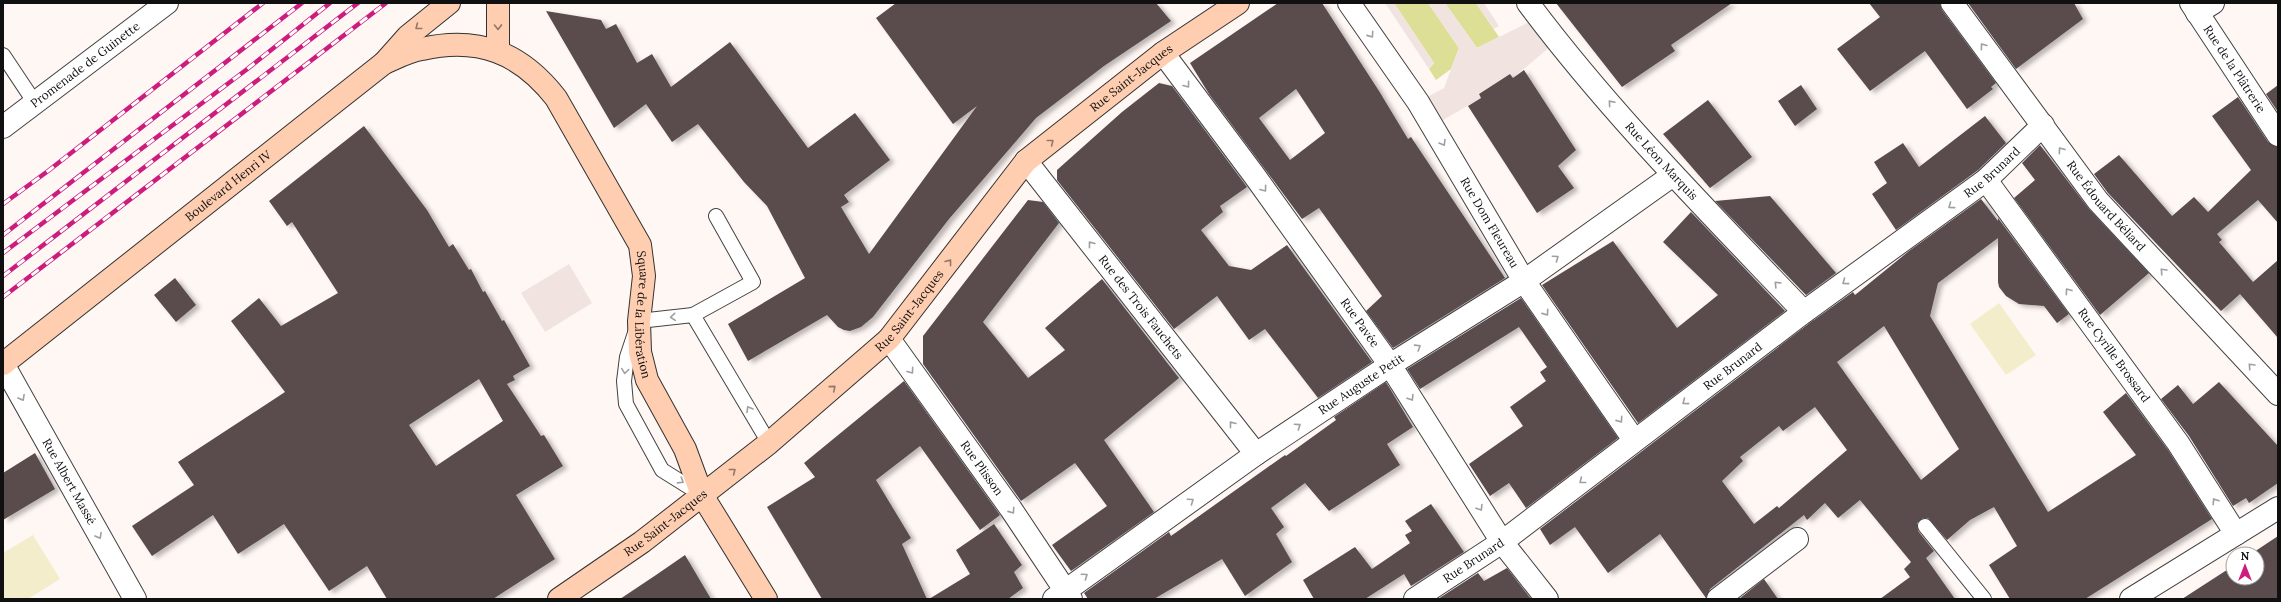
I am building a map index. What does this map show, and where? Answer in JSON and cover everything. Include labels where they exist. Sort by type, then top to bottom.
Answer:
[{"type":"street","name":"Promenade de Guinette","points":[[3,127],[167,3]]},
{"type":"street","name":"Boulevard Henri IV","points":[[3,364],[384,63],[408,36],[449,3]]},
{"type":"street","points":[[498,3],[498,51]]},
{"type":"street","name":"Rue Saint-Jacques","points":[[559,599],[642,542],[769,443],[888,339],[1026,161],[1163,54],[1238,3]]},
{"type":"street","name":"Rue Dom Fleureau","points":[[1349,3],[1418,102],[1524,281],[1634,440]]},
{"type":"street","name":"Rue Léon Marquis","points":[[1528,3],[1557,41],[1673,175],[1804,312]]},
{"type":"street","name":"Rue Édouard Béliard","points":[[1952,3],[2098,201],[2278,394]]},
{"type":"street","name":"Rue de la Plâtrerie","points":[[2200,6],[2278,135]]},
{"type":"street","name":"Square de la Libération","points":[[384,63],[421,49],[448,45],[482,47],[498,51],[522,63],[544,82],[556,98],[640,245],[644,276],[639,320],[640,352],[647,380],[686,449],[702,495],[766,599]]},
{"type":"street","name":"Rue Pavée","points":[[1163,54],[1254,175],[1390,365],[1502,542],[1547,599]]},
{"type":"street","name":"Rue Brunard","points":[[1415,599],[1502,542],[1804,312],[1986,180],[2043,125]]},
{"type":"street","name":"Rue des Trois Fauchets","points":[[1026,161],[1256,454]]},
{"type":"street","name":"Rue Auguste Petit","points":[[1063,596],[1256,454],[1390,365],[1524,281],[1673,175]]},
{"type":"street","name":"Rue Cyrille Brossard","points":[[1986,180],[2178,443],[2236,534]]},
{"type":"street","name":"Rue Plisson","points":[[888,339],[1010,509],[1063,596]]},
{"type":"street","name":"Rue Albert Massé","points":[[3,364],[135,599]]},
{"type":"street","points":[[2131,599],[2236,534],[2277,511]]},
{"type":"street","points":[[1718,599],[1797,539]]},
{"type":"lane","points":[[3,55],[35,103]]},
{"type":"lane","points":[[702,495],[662,470],[626,404],[624,381],[627,357],[639,320],[694,315],[753,282],[716,216]]},
{"type":"lane","points":[[694,315],[769,443]]},
{"type":"lane","points":[[1925,526],[1984,599]]},
{"type":"green space","points":[[1394,3],[1428,3],[1459,48],[1451,69],[1436,80],[1429,69],[1434,63]]},
{"type":"green space","points":[[1445,3],[1476,3],[1499,37],[1477,48]]},
{"type":"shaded area","points":[[1385,3],[1394,3],[1434,63],[1429,69]]},
{"type":"shaded area","points":[[1428,3],[1445,3],[1477,48],[1539,17],[1557,41],[1513,78],[1510,74],[1479,94],[1481,98],[1433,126],[1418,102],[1444,88],[1459,48]]},
{"type":"shaded area","points":[[1476,3],[1484,3],[1499,26],[1494,29]]},
{"type":"shaded area","points":[[569,264],[592,303],[545,332],[521,293]]},
{"type":"shaded area","points":[[1999,303],[2036,355],[2006,375],[1970,324]]},
{"type":"shaded area","points":[[33,535],[60,579],[28,599],[3,599],[3,553]]},
{"type":"building","points":[[896,3],[1156,3],[1171,21],[1104,66],[1036,118],[949,219],[873,317],[861,327],[850,331],[844,330],[838,327],[827,315],[748,361],[728,324],[805,278],[767,206],[744,182],[698,124],[672,142],[646,104],[614,128],[546,11],[601,20],[606,29],[616,24],[637,63],[652,54],[671,87],[730,42],[808,148],[855,113],[890,160],[844,195],[849,202],[841,207],[869,254],[977,106],[953,124],[876,18]]},
{"type":"building","points":[[1278,3],[1322,3],[1408,139],[1411,137],[1505,278],[1393,348],[1366,311],[1382,296],[1319,208],[1302,219],[1209,94],[1190,63]],"holes":[[[1296,89],[1325,133],[1290,160],[1259,118]]]},
{"type":"building","points":[[1556,3],[1732,3],[1671,45],[1675,51],[1622,87]]},
{"type":"building","points":[[1869,3],[1940,3],[1942,10],[1996,83],[1991,87],[1993,89],[1967,109],[1925,51],[1870,91],[1837,49],[1880,17]]},
{"type":"building","points":[[1968,3],[2074,3],[2083,19],[2016,69]]},
{"type":"building","points":[[1524,70],[1576,150],[1558,166],[1574,188],[1537,213],[1468,106],[1481,98],[1479,94],[1510,74],[1513,78]]},
{"type":"building","points":[[1159,83],[1172,86],[1247,187],[1220,206],[1223,212],[1201,230],[1229,266],[1251,270],[1287,245],[1372,362],[1318,398],[1265,329],[1249,340],[1217,296],[1174,329],[1057,180],[1057,170],[1122,112]]},
{"type":"building","points":[[1801,85],[1817,109],[1795,126],[1778,101]]},
{"type":"building","points":[[2278,85],[2278,112],[2266,94]]},
{"type":"building","points":[[2238,97],[2268,142],[2278,147],[2278,223],[2258,200],[2217,234],[2222,240],[2219,242],[2253,282],[2278,260],[2278,338],[2240,294],[2221,311],[2108,193],[2094,174],[2119,155],[2172,216],[2194,197],[2208,212],[2251,170],[2212,116]]},
{"type":"building","points":[[1708,100],[1752,157],[1710,188],[1663,134]]},
{"type":"building","points":[[1985,116],[2006,143],[1978,170],[1896,230],[1872,194],[1887,183],[1874,162],[1903,143],[1919,167]]},
{"type":"building","points":[[364,126],[427,210],[449,247],[453,244],[469,270],[471,269],[483,292],[485,291],[502,321],[504,320],[530,366],[513,376],[515,380],[507,384],[541,436],[544,435],[563,466],[516,495],[555,559],[493,599],[387,599],[367,566],[329,591],[284,524],[238,554],[213,515],[152,556],[132,526],[194,485],[178,462],[285,392],[231,321],[259,298],[281,326],[338,293],[292,222],[287,226],[269,201]],"holes":[[[479,379],[503,421],[436,466],[409,425]]]},
{"type":"building","points":[[2040,145],[2089,209],[2149,273],[2100,315],[2014,198],[2035,180],[2022,163]]},
{"type":"building","points":[[1770,196],[1836,273],[1806,295],[1715,201]]},
{"type":"building","points":[[1981,199],[1998,221],[1998,218],[2069,314],[2057,323],[2044,306],[2019,304],[2006,296],[1999,287],[1998,282],[1998,238],[1938,283],[1930,316],[2048,512],[2136,455],[2103,412],[2126,393],[2168,450],[2212,519],[2085,599],[2010,599],[1989,565],[2017,546],[1994,507],[1970,520],[1947,540],[1928,518],[1923,518],[1917,523],[1918,531],[1934,551],[1926,558],[1955,599],[1880,599],[1910,577],[1904,569],[1911,562],[1860,500],[1838,518],[1825,503],[1807,520],[1804,515],[1710,589],[1706,598],[1660,534],[1608,573],[1575,527],[1550,545],[1540,529],[1811,322],[1853,292],[1855,295],[1909,251]],"holes":[[[1884,326],[1959,449],[1921,480],[1837,362]],[[1815,407],[1847,450],[1779,508],[1777,506],[1754,524],[1722,481],[1743,461],[1740,457],[1779,426],[1783,431]]]},
{"type":"building","points":[[1028,200],[1043,202],[1059,223],[983,322],[1028,378],[1065,350],[1045,328],[1102,279],[1179,378],[1104,440],[1154,512],[1071,571],[1052,545],[1107,506],[1075,463],[1021,501],[923,364],[923,336]]},
{"type":"building","points":[[1691,212],[1785,311],[1638,423],[1542,285],[1613,241],[1677,328],[1718,295],[1663,242]]},
{"type":"building","points":[[175,278],[196,305],[176,322],[154,295]]},
{"type":"building","points":[[1521,298],[1618,438],[1526,508],[1509,483],[1490,496],[1469,464],[1523,426],[1510,407],[1546,381],[1540,372],[1547,367],[1519,327],[1420,389],[1407,369]]},
{"type":"building","points":[[904,381],[1000,515],[980,530],[920,446],[876,480],[911,538],[902,544],[927,599],[822,599],[767,507],[815,477],[804,463]]},
{"type":"building","points":[[1386,382],[1413,427],[1387,444],[1400,465],[1329,511],[1305,483],[1271,508],[1284,527],[1276,534],[1292,562],[1245,596],[1222,559],[1154,599],[1088,599],[1084,593],[1169,532],[1171,536],[1285,455],[1286,456],[1336,420],[1334,417]]},
{"type":"building","points":[[2219,382],[2278,446],[2278,483],[2249,503],[2246,498],[2233,506],[2189,436],[2161,399],[2178,385],[2193,404]]},
{"type":"building","points":[[35,453],[55,489],[3,520],[3,473]]},
{"type":"building","points":[[1431,504],[1464,552],[1411,586],[1404,574],[1365,599],[1314,599],[1303,580],[1355,547],[1372,569],[1410,543],[1405,535],[1412,531],[1405,521]]},
{"type":"building","points":[[994,524],[1022,565],[1014,572],[1023,588],[1008,599],[929,599],[970,574],[956,550]]},
{"type":"building","points":[[2278,536],[2278,599],[2182,599],[2225,571],[2225,586],[2265,586],[2265,546],[2263,546]]},
{"type":"building","points":[[685,555],[711,599],[620,599],[656,575]]},
{"type":"building","points":[[1507,568],[1531,599],[1438,599],[1478,573],[1484,581]]},
{"type":"building","points":[[1764,579],[1778,599],[1739,599]]},
{"type":"railway","points":[[3,204],[48,171],[263,3]]},
{"type":"railway","points":[[3,235],[302,3]]},
{"type":"railway","points":[[3,253],[246,70],[330,3]]},
{"type":"railway","points":[[3,276],[358,3]]},
{"type":"railway","points":[[3,297],[386,3]]}]
